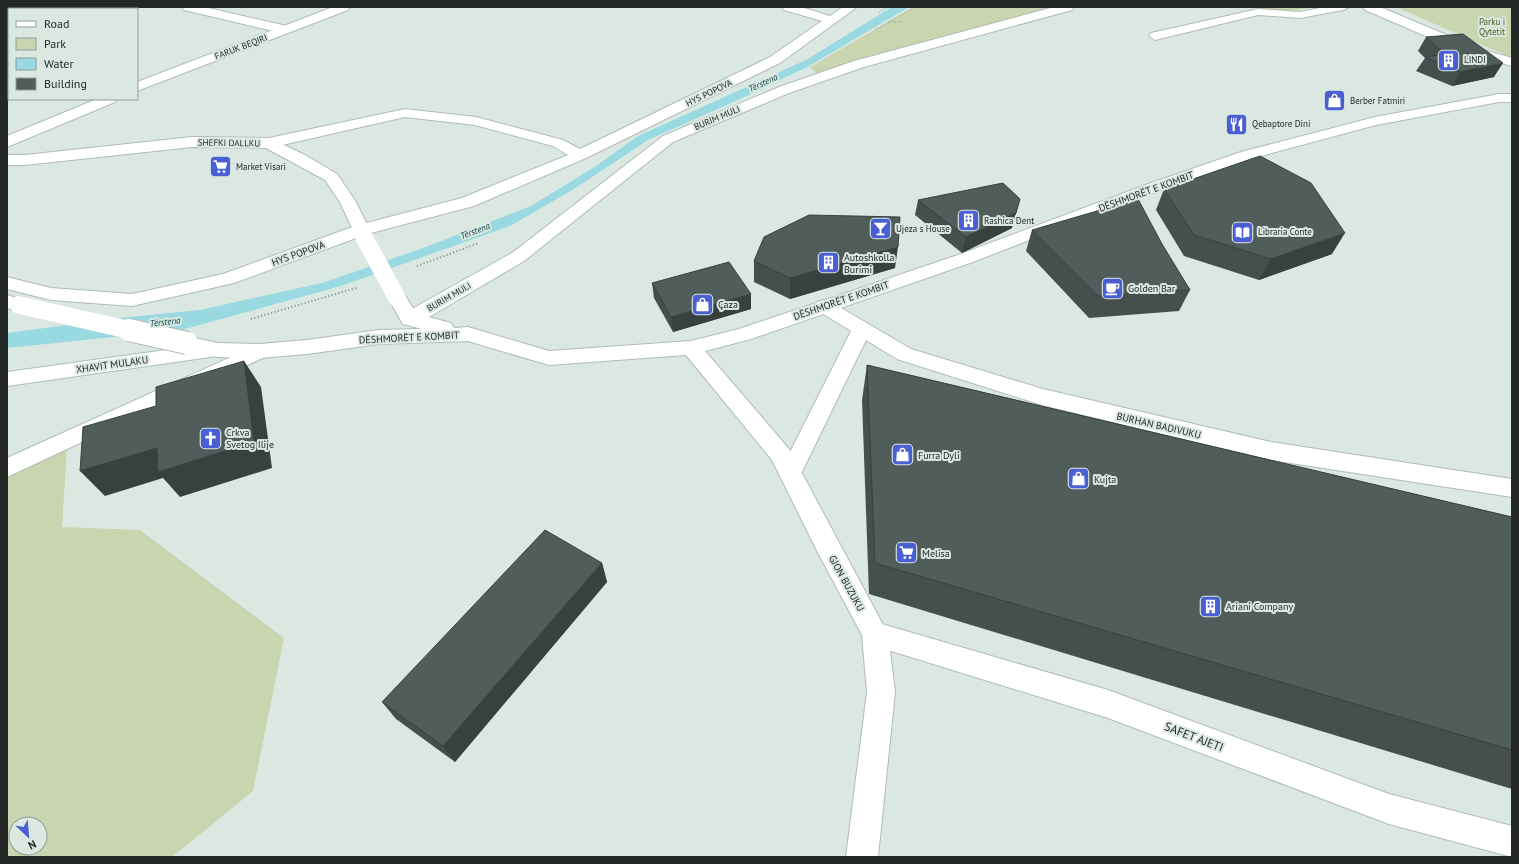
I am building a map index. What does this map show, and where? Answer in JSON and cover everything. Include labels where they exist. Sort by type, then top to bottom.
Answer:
[{"type":"street","points":[[188,7],[286,30]]},
{"type":"street","name":"FARUK BEQIRI","points":[[138,87],[344,7]]},
{"type":"street","points":[[788,7],[832,20]]},
{"type":"street","name":"HYS POPOVA","points":[[7,283],[51,294],[132,300],[227,279],[363,234],[468,202],[580,155],[775,60],[851,7]]},
{"type":"street","name":"BURIM MULI","points":[[410,319],[518,257],[668,139],[784,90],[859,64],[1068,7]]},
{"type":"street","points":[[1369,7],[1474,52],[1512,62]]},
{"type":"street","points":[[1474,52],[1512,73]]},
{"type":"street","name":"DËSHMORËT E KOMBIT","points":[[13,303],[217,350],[260,351],[307,347],[379,337],[468,334],[549,358],[691,348],[744,334],[964,259],[1157,186],[1247,155],[1375,121],[1508,95]]},
{"type":"street","points":[[7,142],[108,100]]},
{"type":"street","points":[[268,143],[405,113],[476,121],[558,142],[580,155]]},
{"type":"street","name":"SHEFKI DALLKU","points":[[33,132],[28,151],[51,156]]},
{"type":"street","name":"SHEFKI DALLKU","points":[[7,160],[25,160],[192,142],[268,143],[299,158],[331,177],[348,202],[363,234],[397,298],[410,319]]},
{"type":"street","name":"BURHAN BADIVUKU","points":[[824,306],[904,354],[1042,397],[1270,451],[1512,488]]},
{"type":"street","points":[[410,319],[468,334]]},
{"type":"street","points":[[790,474],[862,328]]},
{"type":"street","name":"GJON BUZUKU","points":[[691,348],[781,455],[827,546],[875,634],[881,692],[862,857]]},
{"type":"street","name":"XHAVIT MULAKU","points":[[7,378],[217,350]]},
{"type":"street","name":"DËSHMORËT E KOMBIT","points":[[7,468],[260,351]]},
{"type":"street","name":"SAFET AJETI","points":[[875,634],[1108,704],[1389,809],[1512,842]]},
{"type":"lane","points":[[1155,36],[1258,12],[1300,15],[1343,7]]},
{"type":"green space","points":[[914,7],[1062,7],[819,76],[810,67]]},
{"type":"green space","points":[[1260,7],[1314,7],[1280,12],[1266,10]]},
{"type":"green space","name":"Parku i Qytetit","points":[[1396,7],[1512,7],[1512,58]]},
{"type":"green space","points":[[67,448],[62,527],[140,530],[284,638],[253,791],[172,857],[7,857],[7,475]]},
{"type":"water","name":"Tërstena","points":[[892,7],[909,7],[809,66],[760,90],[648,140],[574,189],[510,226],[341,286],[181,330],[7,348],[7,333],[129,317],[200,310],[322,283],[423,248],[531,206],[596,166],[638,136],[806,60]]},
{"type":"building","points":[[1463,34],[1503,63],[1461,72],[1425,57],[1445,54],[1426,37]]},
{"type":"building","name":"Libraria Conte","points":[[1260,156],[1311,183],[1345,233],[1271,259],[1194,235],[1164,189]]},
{"type":"building","points":[[1003,183],[1020,199],[1016,213],[966,237],[918,200]]},
{"type":"building","points":[[1138,199],[1162,244],[1190,290],[1098,296],[1032,230]]},
{"type":"building","points":[[809,215],[900,217],[898,247],[790,278],[754,261],[764,237]]},
{"type":"building","points":[[729,262],[751,294],[671,317],[652,283]]},
{"type":"building","points":[[244,361],[254,442],[158,472],[157,448],[80,471],[83,427],[156,406],[156,387]]},
{"type":"building","name":"Ariani Company","points":[[867,365],[1512,517],[1512,750],[875,563]]},
{"type":"building","points":[[545,530],[602,563],[443,746],[382,702]]},
{"type":"place","name":"LINDI","points":[[1449,60]]},
{"type":"place","name":"Berber Fatmiri","points":[[1335,101]]},
{"type":"place","name":"Qebaptore Dini","points":[[1236,124]]},
{"type":"place","name":"Market Visari","points":[[221,167]]},
{"type":"place","name":"Rashica Dent","points":[[968,221]]},
{"type":"place","name":"Ujeza s House","points":[[880,229]]},
{"type":"place","name":"Libraria Conte","points":[[1243,232]]},
{"type":"place","name":"Autoshkolla Burimi","points":[[829,263]]},
{"type":"place","name":"Golden Bar","points":[[1113,288]]},
{"type":"place","name":"Çaza","points":[[702,304]]},
{"type":"place","name":"Crkva Svetog Ilije","points":[[211,438]]},
{"type":"place","name":"Furra Dyli","points":[[903,455]]},
{"type":"place","name":"Kujta","points":[[1078,479]]},
{"type":"place","name":"Melisa","points":[[907,553]]},
{"type":"place","name":"Ariani Company","points":[[1211,606]]}]
